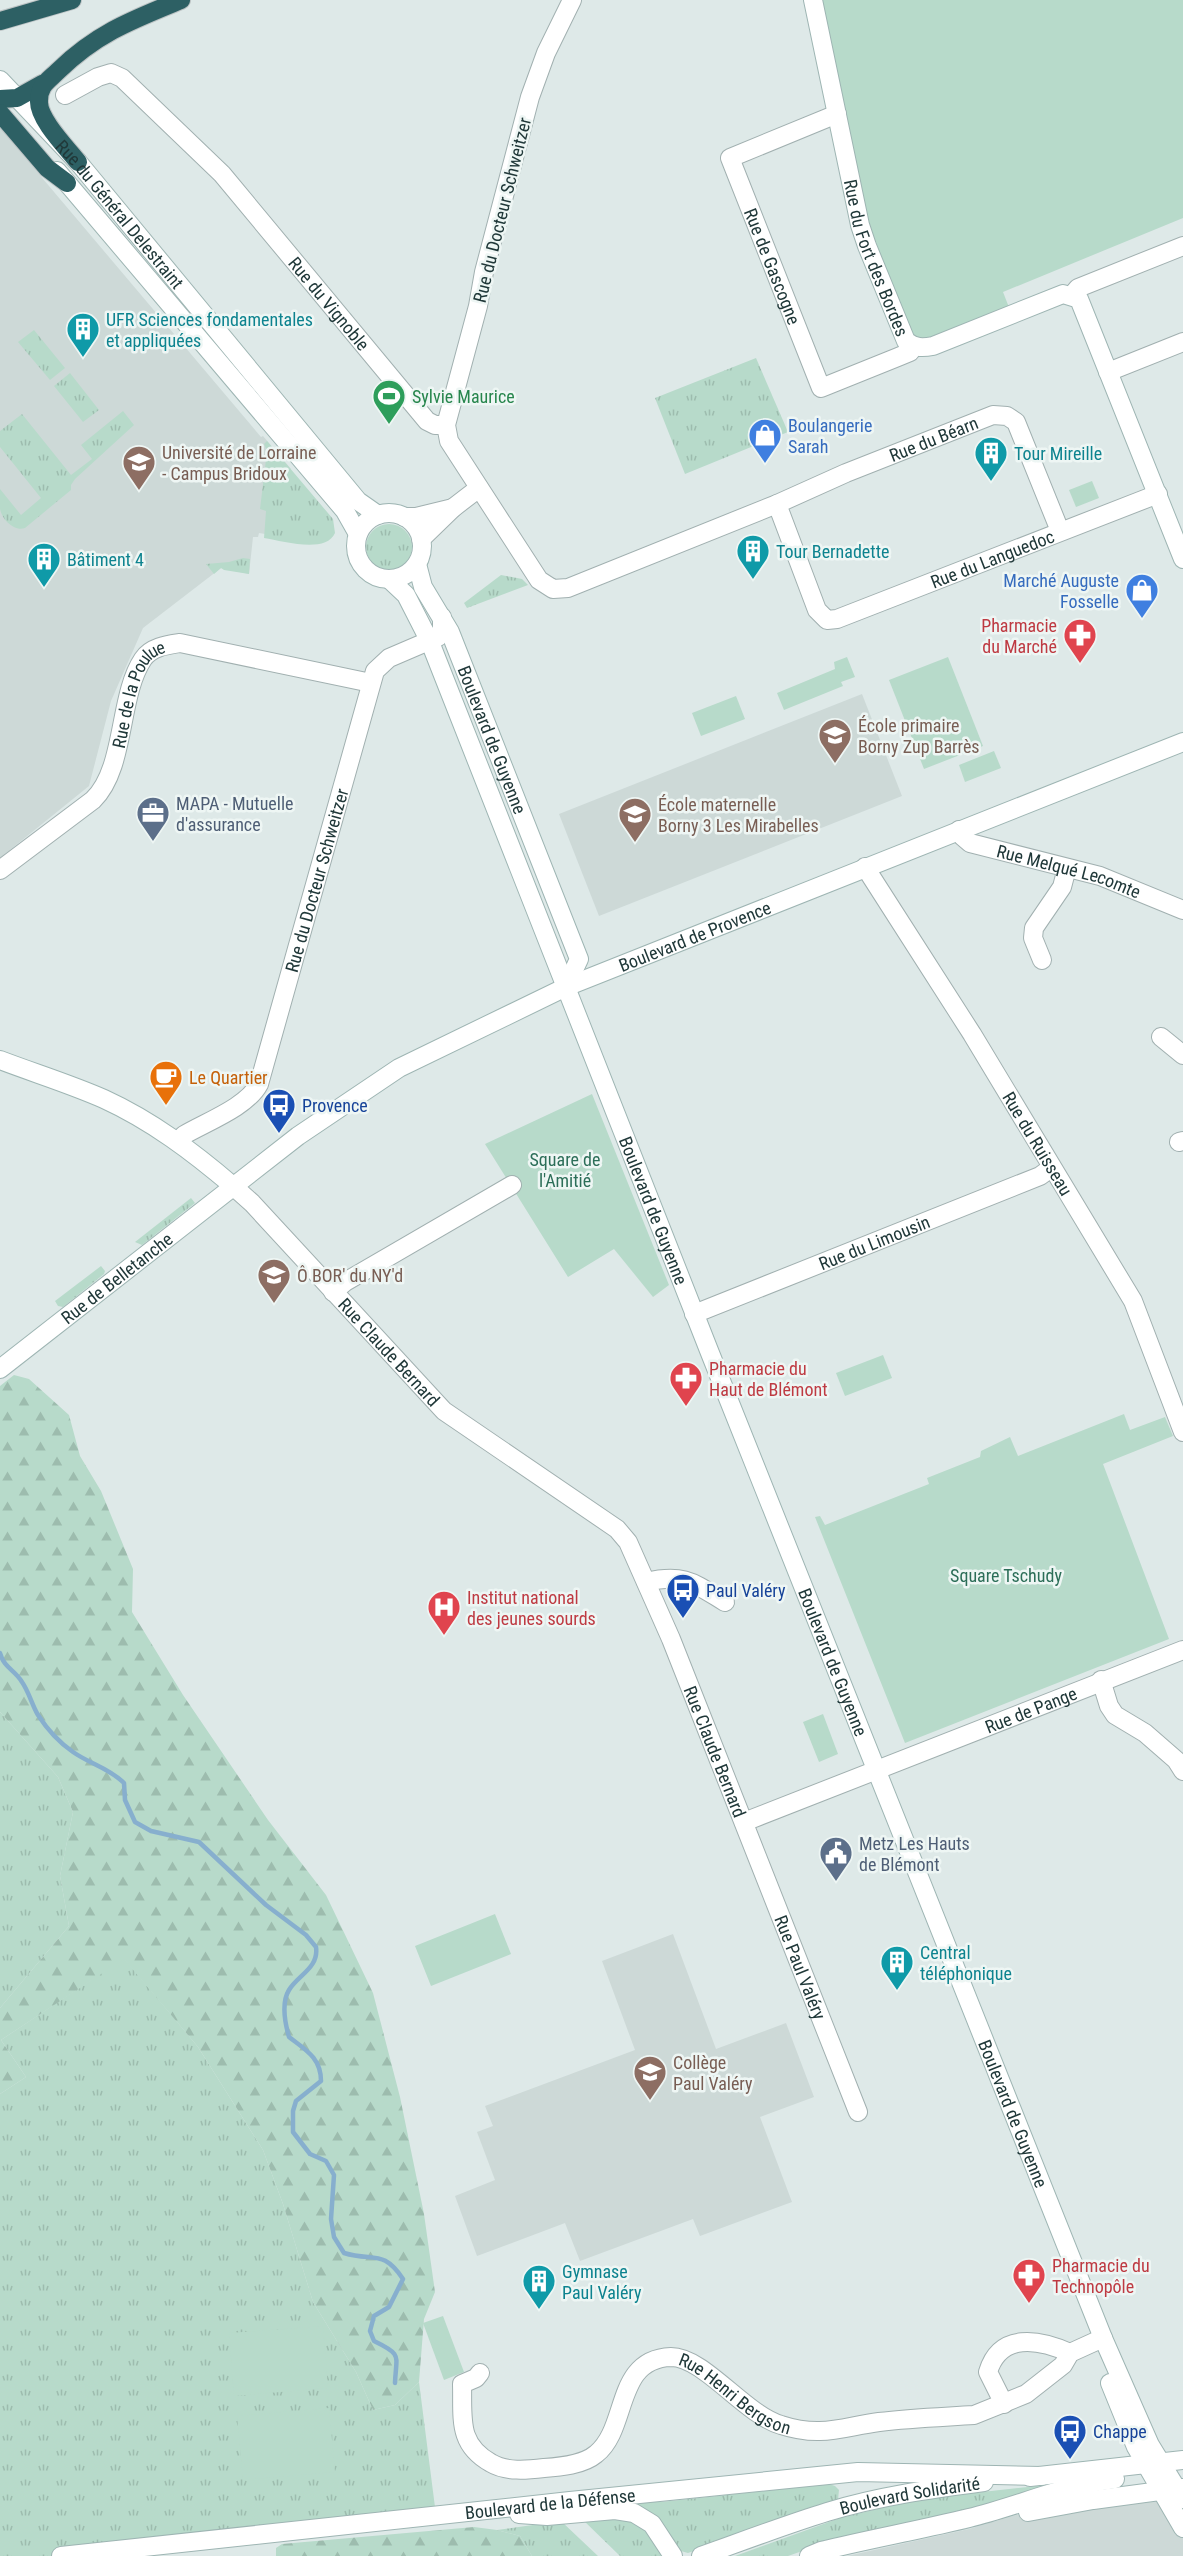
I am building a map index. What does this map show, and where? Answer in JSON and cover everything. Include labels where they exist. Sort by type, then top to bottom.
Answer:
[{"type":"highway","points":[[0,21],[72,0]]},
{"type":"highway","points":[[6,99],[42,84],[100,36],[123,23],[181,0]]},
{"type":"highway","points":[[42,84],[39,102],[41,114],[78,162]]},
{"type":"highway","points":[[0,113],[47,168],[67,183]]},
{"type":"street","name":"Rue du Docteur Schweitzer","points":[[446,425],[530,97],[546,53],[572,0]]},
{"type":"street","name":"Rue du Fort des Bordes","points":[[813,0],[867,246],[902,334],[914,346],[923,348],[933,346],[1064,294],[1072,295],[1078,288],[1183,246]]},
{"type":"street","name":"Rue du Vignoble","points":[[65,95],[98,76],[111,73],[122,78],[222,174],[427,420],[435,424],[446,425]]},
{"type":"street","name":"Rue du Général Delestraint","points":[[0,80],[6,99],[67,183],[345,511],[358,534]]},
{"type":"street","name":"Rue du Général Delestraint","points":[[6,99],[78,162],[358,501],[378,515]]},
{"type":"street","name":"Rue de Gascogne","points":[[837,114],[730,158],[821,388],[910,352],[914,346]]},
{"type":"street","points":[[1072,295],[1079,299],[1183,559]]},
{"type":"street","points":[[1108,372],[1183,342]]},
{"type":"street","name":"Rue du Béarn","points":[[479,488],[539,580],[554,589],[568,588],[993,415],[1007,416],[1016,422],[1060,531]]},
{"type":"street","points":[[421,539],[453,508],[479,488],[448,441],[446,425]]},
{"type":"street","name":"Rue du Languedoc","points":[[777,504],[818,610],[827,620],[837,619],[1158,494]]},
{"type":"street","points":[[404,517],[418,530],[421,539],[422,548],[417,564],[410,572],[389,579],[370,573],[363,566],[356,547],[358,534],[363,526],[378,515],[396,514],[416,517],[453,508]]},
{"type":"street","name":"Boulevard de Guyenne","points":[[417,564],[423,586],[450,632],[579,959],[566,987]]},
{"type":"street","name":"Boulevard de Guyenne","points":[[389,579],[406,595],[430,642],[694,1314],[1103,2338],[1150,2445],[1154,2468],[1177,2488],[1183,2528]]},
{"type":"street","points":[[430,642],[438,637],[442,628],[441,617]]},
{"type":"street","name":"Rue du Docteur Schweitzer","points":[[178,1141],[184,1135],[244,1101],[259,1084],[375,671],[389,658],[430,642]]},
{"type":"street","name":"Rue de la Poulue","points":[[0,870],[93,800],[104,786],[133,684],[143,658],[162,645],[180,643],[371,683]]},
{"type":"street","name":"Boulevard de Provence","points":[[233,1186],[298,1136],[399,1068],[566,987],[1183,742]]},
{"type":"street","points":[[480,769],[500,762]]},
{"type":"street","name":"Rue Melqué Lecomte","points":[[959,830],[970,843],[1122,884],[1183,910]]},
{"type":"street","name":"Rue du Ruisseau","points":[[865,867],[972,1034],[1133,1301],[1183,1432]]},
{"type":"street","points":[[1042,960],[1033,938],[1034,928],[1062,887],[1067,868]]},
{"type":"street","points":[[1161,1036],[1183,1055]]},
{"type":"street","name":"Rue Claude Bernard","points":[[0,1060],[103,1098],[178,1141],[233,1186],[262,1214],[444,1411],[623,1535],[633,1550],[744,1822],[877,1770]]},
{"type":"street","name":"Rue du Limousin","points":[[694,1314],[1040,1176],[1051,1168]]},
{"type":"street","points":[[333,1292],[345,1282],[512,1185]]},
{"type":"street","name":"Rue de Belletanche","points":[[0,1369],[233,1186]]},
{"type":"street","points":[[646,1582],[667,1577],[690,1581],[725,1602]]},
{"type":"street","name":"Rue de Pange","points":[[877,1770],[1101,1680],[1183,1650]]},
{"type":"street","points":[[1101,1680],[1109,1706],[1115,1715],[1145,1733],[1176,1760],[1183,1771]]},
{"type":"street","name":"Rue Paul Valéry","points":[[744,1822],[858,2112]]},
{"type":"street","name":"Rue Henri Bergson","points":[[480,2373],[476,2378],[462,2384],[462,2421],[468,2443],[479,2456],[493,2465],[525,2470],[555,2467],[594,2456],[614,2432],[622,2399],[631,2380],[641,2369],[663,2358],[682,2358],[694,2363],[761,2417],[785,2427],[836,2431],[878,2422],[974,2415],[1026,2394],[1063,2365],[1070,2353],[1103,2338]]},
{"type":"street","points":[[1004,2404],[988,2372],[992,2357],[1006,2345],[1024,2342],[1053,2346],[1070,2353]]},
{"type":"street","name":"Boulevard Solidarité","points":[[809,2556],[877,2537],[971,2518],[1099,2481],[1183,2460]]},
{"type":"street","name":"Boulevard Solidarité","points":[[701,2556],[826,2512],[917,2490],[1041,2476],[1154,2468]]},
{"type":"street","name":"Boulevard de la Défense","points":[[61,2556],[858,2472],[1041,2476]]},
{"type":"street","points":[[847,2556],[969,2529],[1040,2508],[1177,2488]]},
{"type":"street","points":[[471,2511],[547,2516],[615,2510],[634,2513],[652,2524],[673,2556]]},
{"type":"shaded area","name":"Université de Lorraine - Campus Bridoux","points":[[0,128],[261,437],[263,436],[291,469],[265,534],[259,533],[258,537],[253,537],[249,574],[221,568],[143,628],[111,701],[89,786],[0,858]]},
{"type":"shaded area","points":[[862,694],[902,796],[599,916],[559,814]]},
{"type":"shaded area","name":"Collège Paul Valéry","points":[[673,1934],[716,2049],[786,2023],[814,2097],[760,2117],[792,2202],[700,2236],[693,2219],[580,2261],[565,2223],[477,2256],[455,2196],[495,2180],[477,2132],[493,2126],[485,2106],[635,2050],[602,1961]]},
{"type":"shaded area","points":[[1183,2488],[1183,2556],[847,2556],[969,2529],[1040,2508]]},
{"type":"green space","points":[[813,0],[1183,0],[1183,218],[1003,292],[1012,315],[914,346],[867,246]]},
{"type":"green space","points":[[34,330],[65,368],[50,380],[18,342]]},
{"type":"green space","points":[[756,358],[788,432],[685,474],[655,398]]},
{"type":"green space","points":[[70,373],[99,410],[83,422],[54,386]]},
{"type":"green space","points":[[123,411],[134,425],[75,479],[71,490],[25,528],[13,527],[6,521],[0,509],[0,489],[21,515],[41,498],[0,447],[0,431],[22,414],[71,475],[92,459],[81,445]]},
{"type":"green space","points":[[267,441],[333,519],[335,533],[330,539],[314,545],[264,538],[266,511],[260,509],[267,451],[264,444]]},
{"type":"green space","points":[[1092,481],[1099,498],[1076,507],[1069,490]]},
{"type":"green space","points":[[394,524],[406,530],[411,538],[411,556],[406,564],[398,569],[384,570],[372,564],[367,556],[366,542],[372,530],[380,525]]},
{"type":"green space","points":[[243,558],[250,559],[249,574],[221,568],[214,574],[206,564],[229,562]]},
{"type":"green space","points":[[501,575],[522,579],[528,585],[467,608],[464,603]]},
{"type":"green space","points":[[847,657],[855,677],[841,682],[843,686],[784,710],[777,693],[835,669],[834,662]]},
{"type":"green space","points":[[948,657],[983,746],[924,769],[889,680]]},
{"type":"green space","points":[[736,696],[745,719],[701,736],[692,713]]},
{"type":"green space","points":[[994,751],[1001,768],[965,782],[959,765]]},
{"type":"green space","name":"Square de l'Amitié","points":[[592,1094],[669,1285],[653,1297],[614,1249],[568,1277],[485,1144]]},
{"type":"green space","points":[[191,1198],[195,1203],[142,1245],[135,1242]]},
{"type":"green space","points":[[101,1266],[105,1271],[104,1274],[63,1307],[58,1306],[55,1301]]},
{"type":"green space","points":[[883,1355],[892,1378],[845,1396],[836,1373]]},
{"type":"green space","points":[[14,1375],[29,1379],[69,1415],[80,1456],[101,1491],[133,1569],[132,1612],[183,1695],[268,1820],[326,1895],[373,1993],[400,2097],[424,2214],[435,2292],[424,2319],[419,2382],[395,2405],[373,2410],[356,2372],[313,2302],[283,2204],[263,2150],[198,2047],[124,1959],[1,2040],[26,2077],[0,2094],[0,2008],[69,1926],[60,1876],[73,1812],[58,1777],[0,1712],[0,1386]]},
{"type":"green space","name":"Square Tschudy","points":[[1124,1414],[1130,1430],[1165,1417],[1173,1436],[1103,1464],[1169,1639],[905,1743],[815,1517],[820,1516],[825,1525],[929,1484],[927,1478],[980,1457],[981,1451],[1010,1437],[1018,1456]]},
{"type":"green space","points":[[0,1712],[58,1777],[73,1812],[60,1876],[69,1926],[0,2008]]},
{"type":"green space","points":[[823,1714],[838,1754],[819,1762],[803,1722]]},
{"type":"green space","points":[[495,1914],[511,1954],[431,1986],[415,1946]]},
{"type":"green space","points":[[124,1958],[198,2047],[263,2150],[283,2204],[313,2302],[356,2372],[373,2410],[395,2405],[419,2382],[436,2515],[61,2556],[0,2556],[0,2094],[26,2077],[1,2040]]},
{"type":"green space","points":[[443,2316],[464,2372],[444,2380],[423,2323]]},
{"type":"green space","points":[[323,2326],[328,2388],[234,2396],[229,2333]]},
{"type":"green space","points":[[329,2408],[335,2472],[243,2480],[237,2416]]},
{"type":"green space","points":[[829,2484],[839,2490],[838,2500],[688,2553],[677,2550],[626,2506],[639,2497],[661,2502]]},
{"type":"green space","points":[[1046,2485],[1044,2490],[966,2511],[828,2542],[788,2556],[735,2556],[840,2518],[919,2499]]},
{"type":"green space","points":[[581,2518],[617,2518],[634,2521],[649,2531],[664,2556],[620,2556]]},
{"type":"green space","points":[[561,2521],[598,2556],[532,2556],[520,2536],[497,2530]]},
{"type":"green space","points":[[474,2527],[520,2536],[532,2556],[276,2556],[276,2548],[282,2544]]},
{"type":"waterway","points":[[0,1653],[4,1662],[22,1682],[38,1715],[54,1735],[73,1752],[124,1783],[125,1800],[135,1822],[151,1831],[199,1842],[266,1905],[306,1935],[316,1947],[311,1966],[289,1990],[284,2007],[289,2037],[315,2060],[321,2081],[296,2101],[293,2111],[293,2132],[310,2154],[326,2161],[334,2175],[331,2219],[334,2237],[344,2253],[383,2260],[390,2264],[403,2279],[389,2307],[374,2316],[370,2331],[374,2341],[390,2350],[396,2357],[395,2383]]},
{"type":"place","name":"UFR Sciences fondamentales et appliquées","points":[[83,358]]},
{"type":"place","name":"Sylvie Maurice","points":[[389,425]]},
{"type":"place","name":"Boulangerie Sarah","points":[[765,464]]},
{"type":"place","name":"Tour Mireille","points":[[991,482]]},
{"type":"place","name":"Université de Lorraine - Campus Bridoux","points":[[139,491]]},
{"type":"place","name":"Tour Bernadette","points":[[753,580]]},
{"type":"place","name":"Bâtiment 4","points":[[44,588]]},
{"type":"place","name":"Marché Auguste Fosselle","points":[[1142,619]]},
{"type":"place","name":"Pharmacie du Marché","points":[[1080,664]]},
{"type":"place","name":"École primaire Borny Zup Barrès","points":[[835,764]]},
{"type":"place","name":"MAPA - Mutuelle d'assurance","points":[[153,842]]},
{"type":"place","name":"École maternelle Borny 3 Les Mirabelles","points":[[635,843]]},
{"type":"place","name":"Le Quartier","points":[[166,1106]]},
{"type":"place","name":"Provence","points":[[279,1134]]},
{"type":"place","name":"Ô BOR' du NY'd","points":[[274,1304]]},
{"type":"place","name":"Pharmacie du Haut de Blémont","points":[[686,1407]]},
{"type":"place","name":"Paul Valéry","points":[[683,1619]]},
{"type":"place","name":"Institut national des jeunes sourds","points":[[444,1636]]},
{"type":"place","name":"Metz Les Hauts de Blémont","points":[[836,1882]]},
{"type":"place","name":"Central téléphonique","points":[[897,1991]]},
{"type":"place","name":"Collège Paul Valéry","points":[[650,2101]]},
{"type":"place","name":"Pharmacie du Technopôle","points":[[1029,2304]]},
{"type":"place","name":"Gymnase Paul Valéry","points":[[539,2310]]},
{"type":"place","name":"Chappe","points":[[1070,2460]]}]
